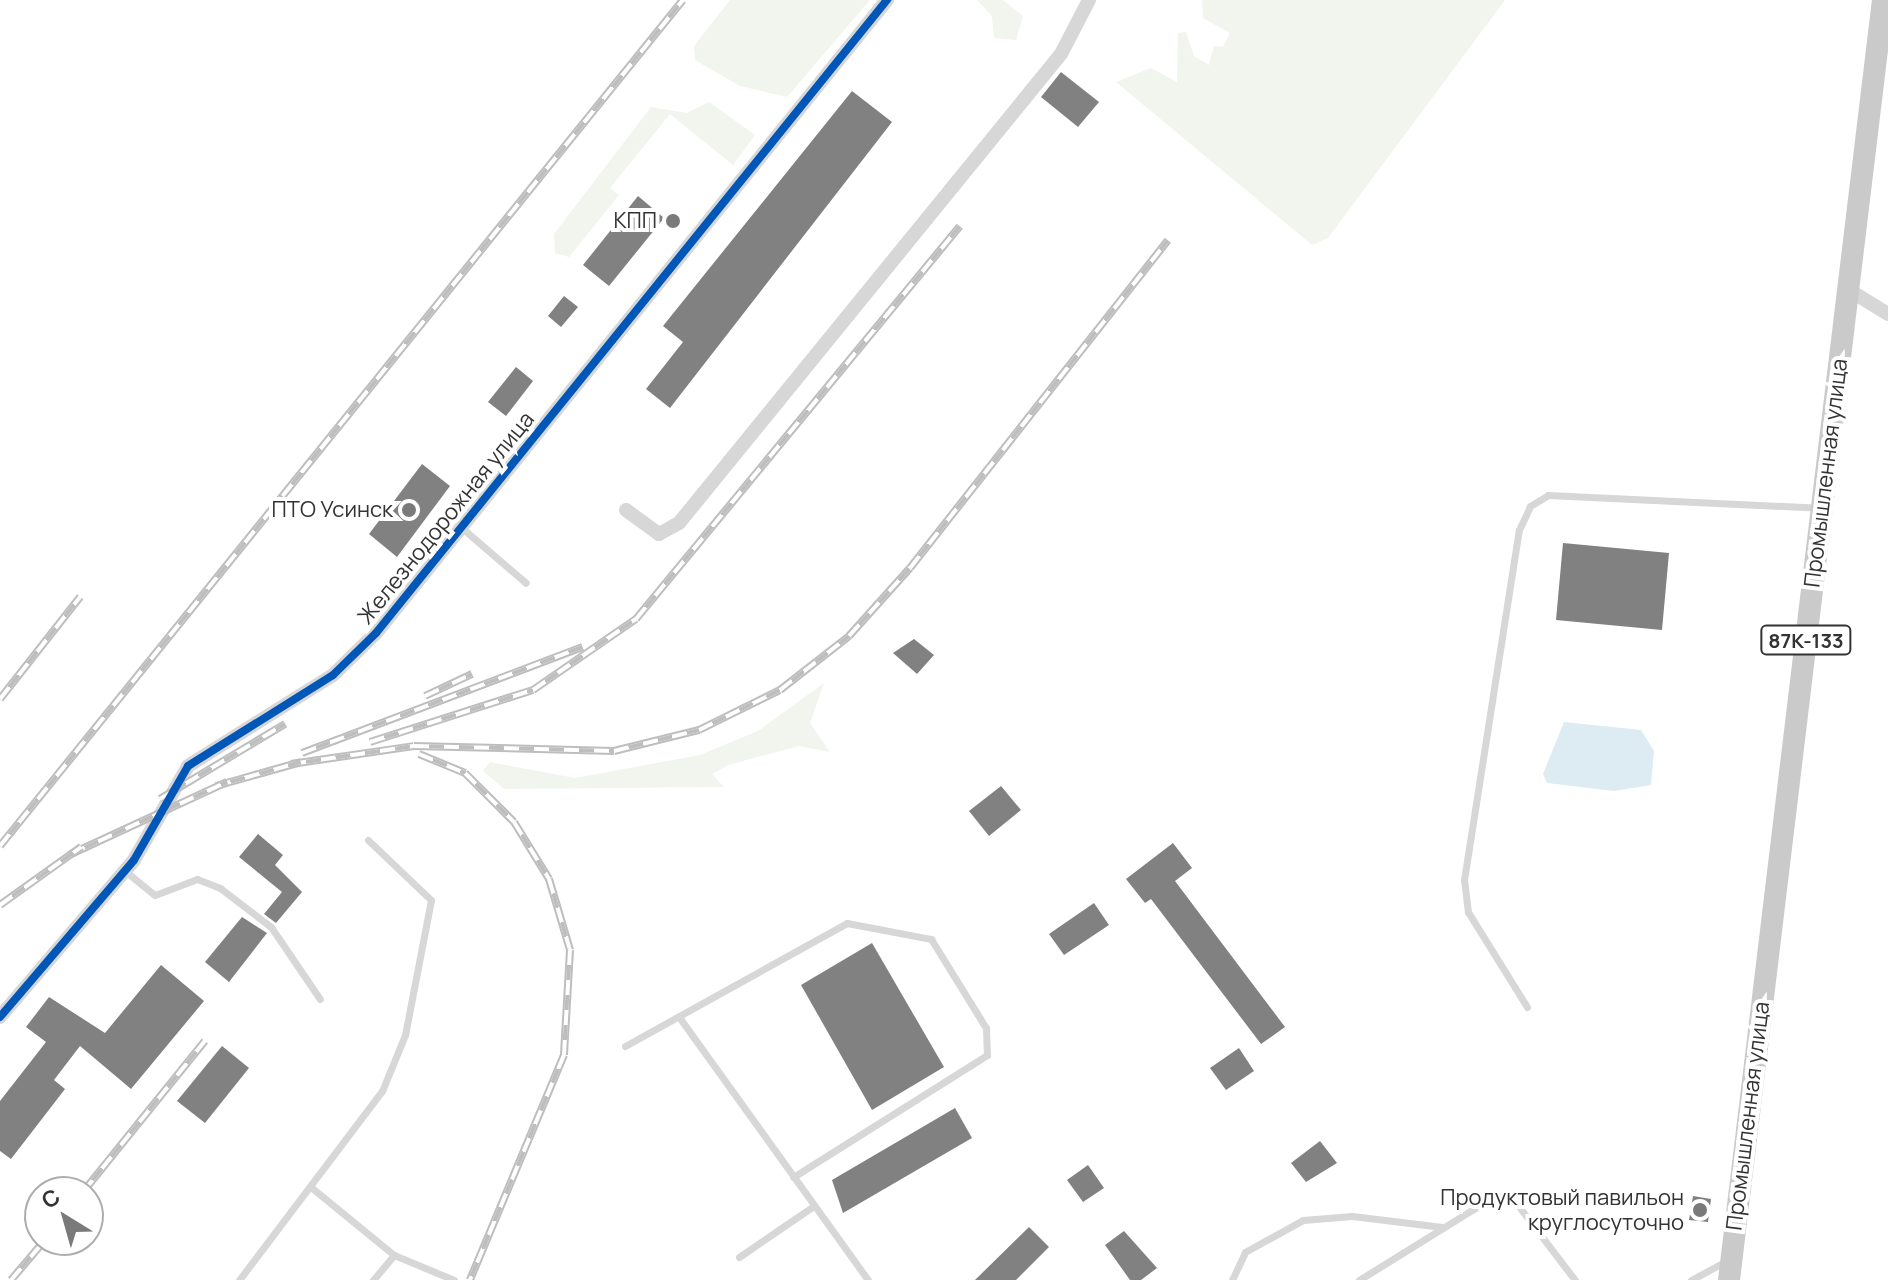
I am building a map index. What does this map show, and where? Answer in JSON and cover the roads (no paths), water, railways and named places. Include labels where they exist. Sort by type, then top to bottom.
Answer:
[{"type":"main road","name":"Промышленная улица","points":[[1729,1270],[1883,0]]},
{"type":"street","name":"Железнодорожная улица","points":[[0,1017],[125,871],[195,759],[351,660],[462,528],[887,0]]},
{"type":"street","points":[[626,510],[659,534],[679,523],[1061,54],[1089,0]]},
{"type":"street","points":[[1849,290],[1888,314]]},
{"type":"lane","points":[[1527,1007],[1468,912],[1464,880],[1519,530],[1530,506],[1548,495],[1822,509]]},
{"type":"lane","points":[[462,528],[526,583]]},
{"type":"lane","points":[[239,1280],[312,1188],[382,1091],[405,1035],[432,923],[426,891],[368,840]]},
{"type":"lane","points":[[125,871],[155,895],[197,879],[220,888],[271,927],[320,999]]},
{"type":"lane","points":[[625,1046],[847,923],[921,933],[937,947],[986,1028],[987,1055],[793,1177]]},
{"type":"lane","points":[[679,1017],[812,1207],[868,1280]]},
{"type":"lane","points":[[312,1188],[394,1255],[454,1280]]},
{"type":"lane","points":[[1359,1280],[1442,1227],[1490,1202],[1517,1204],[1575,1280]]},
{"type":"lane","points":[[739,1257],[812,1207]]},
{"type":"lane","points":[[1232,1280],[1245,1252],[1303,1220],[1352,1216],[1442,1227]]},
{"type":"lane","points":[[373,1280],[394,1255]]},
{"type":"lane","points":[[1691,1280],[1729,1270]]},
{"type":"railway","points":[[0,846],[683,0]]},
{"type":"railway","points":[[370,742],[533,690],[636,619],[960,226]]},
{"type":"railway","points":[[291,764],[414,746],[614,751],[699,730],[780,690],[849,636],[910,568],[1168,240]]},
{"type":"railway","points":[[0,699],[80,597]]},
{"type":"railway","points":[[302,753],[583,647]]},
{"type":"railway","points":[[425,696],[472,674]]},
{"type":"railway","points":[[160,799],[285,724]]},
{"type":"railway","points":[[419,754],[465,773],[514,822],[549,879],[570,950],[564,1055],[470,1280]]},
{"type":"railway","points":[[216,786],[301,762]]},
{"type":"railway","points":[[71,854],[227,782]]},
{"type":"railway","points":[[0,905],[81,847]]},
{"type":"railway","points":[[96,1176],[205,1041]]},
{"type":"railway","points":[[11,1280],[31,1256]]},
{"type":"place","name":"КПП","points":[[673,221]]},
{"type":"place","name":"ПТО Усинск","points":[[409,510]]},
{"type":"place","name":"Продуктовый павильон круглосуточно","points":[[1700,1210]]}]
